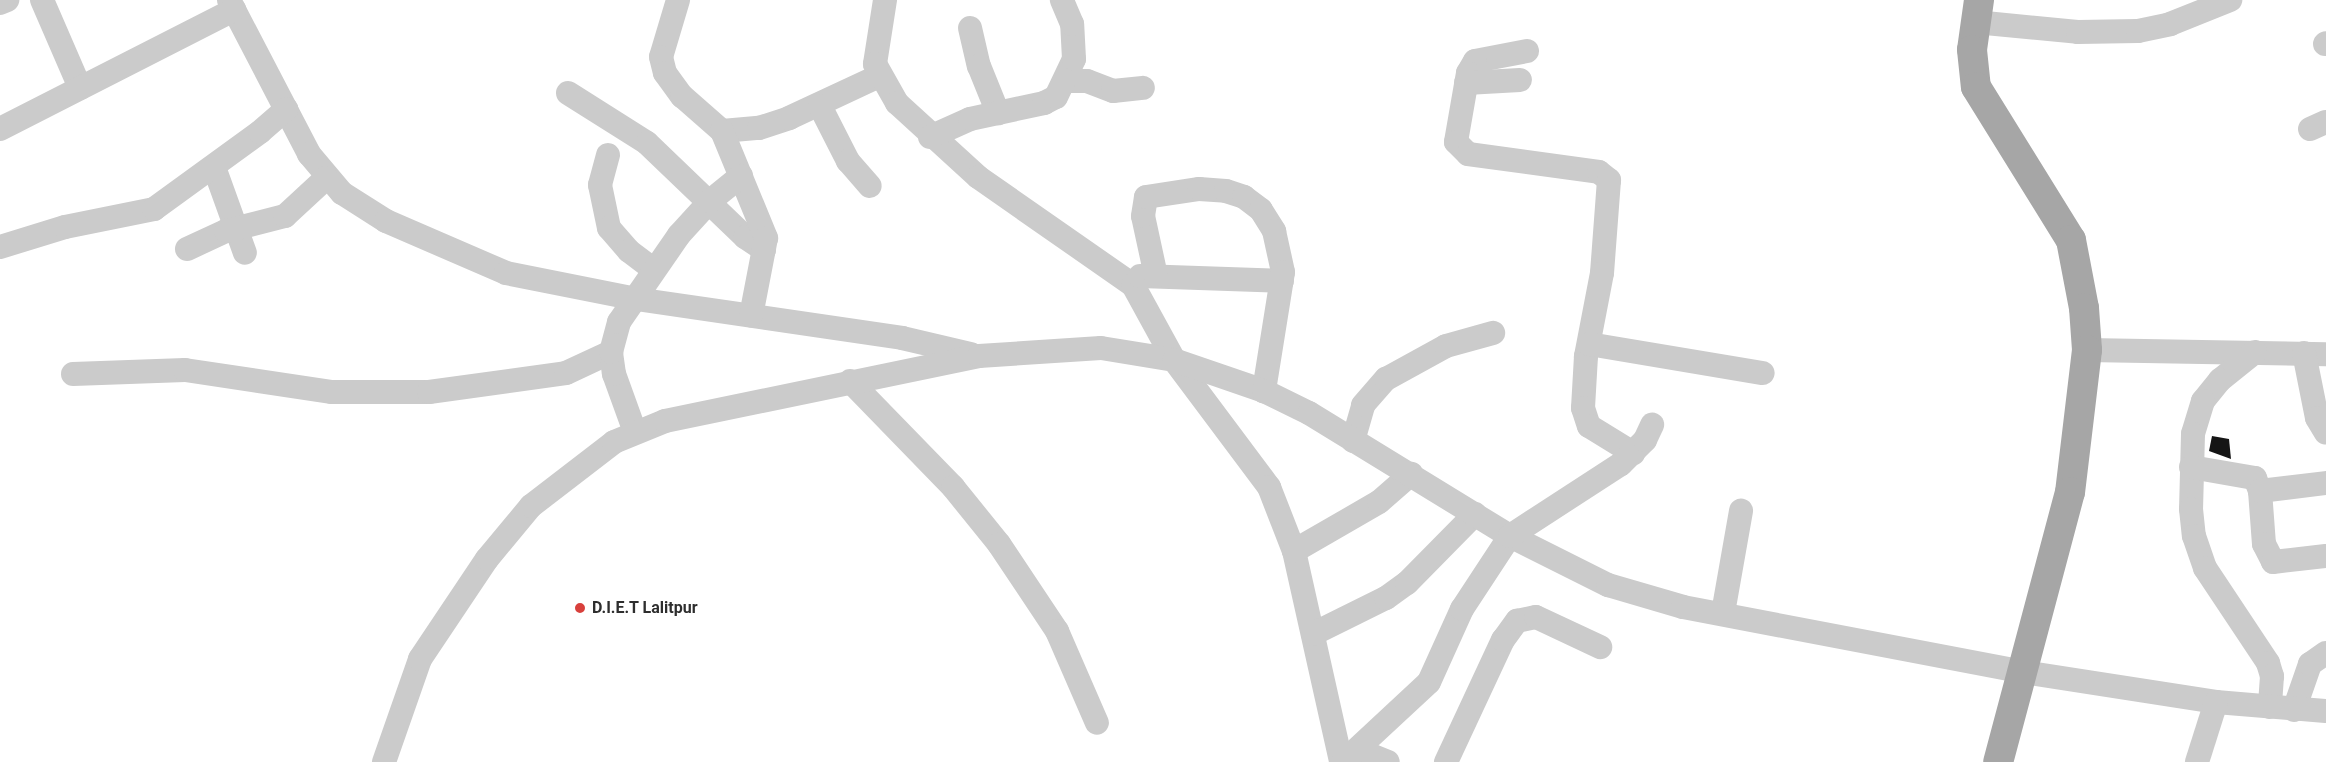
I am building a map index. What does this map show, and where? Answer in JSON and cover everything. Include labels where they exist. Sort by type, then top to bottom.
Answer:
[{"type":"main road","points":[[1977,11],[1976,87],[2071,240],[2084,308],[2087,350],[2070,492],[1998,762]]},
{"type":"street","points":[[0,3],[7,0]]},
{"type":"street","points":[[42,0],[80,88]]},
{"type":"street","points":[[678,0],[661,57],[665,74],[682,96],[722,131],[763,223],[764,250],[751,316]]},
{"type":"street","points":[[885,0],[874,52],[879,76],[897,104],[930,137],[1022,209],[1123,275],[1141,295],[1174,360],[1257,468],[1294,551],[1313,634],[1347,758]]},
{"type":"street","points":[[930,137],[953,124],[1044,103],[1056,97],[1066,81],[1074,59],[1075,41],[1062,0]]},
{"type":"street","points":[[1977,11],[2078,32],[2138,31],[2225,1]]},
{"type":"street","points":[[0,129],[232,5],[309,154],[326,178],[342,193],[386,220],[506,273],[636,299],[902,338],[979,356]]},
{"type":"street","points":[[970,28],[979,66],[998,113]]},
{"type":"street","points":[[1527,51],[1475,61],[1466,83],[1456,135],[1462,152],[1494,160],[1599,172],[1609,180],[1611,189],[1602,273],[1585,369],[1586,421],[1633,453]]},
{"type":"street","points":[[722,131],[759,128],[820,106],[879,76]]},
{"type":"street","points":[[1466,83],[1520,80]]},
{"type":"street","points":[[1066,81],[1095,83],[1113,91],[1143,88]]},
{"type":"street","points":[[568,93],[633,131],[764,250]]},
{"type":"street","points":[[820,106],[848,161],[870,186]]},
{"type":"street","points":[[0,247],[65,227],[154,209],[214,167],[286,109]]},
{"type":"street","points":[[608,155],[600,185],[609,228],[629,251],[654,270]]},
{"type":"street","points":[[214,167],[238,228],[245,253]]},
{"type":"street","points":[[635,432],[614,374],[611,352],[619,322],[654,270],[710,201],[741,176]]},
{"type":"street","points":[[187,249],[238,228],[285,216],[326,178]]},
{"type":"street","points":[[1156,276],[1142,205],[1152,193],[1199,189],[1226,191],[1244,197],[1261,210],[1277,238],[1283,259],[1282,281],[1264,391]]},
{"type":"street","points":[[1123,275],[1282,281]]},
{"type":"street","points":[[1353,441],[1363,405],[1386,379],[1446,346],[1493,333]]},
{"type":"street","points":[[1589,344],[1763,373]]},
{"type":"street","points":[[384,762],[420,659],[486,559],[531,506],[581,465],[635,432],[665,421],[979,356],[1101,348],[1174,360],[1264,391],[1411,474],[1510,536],[1608,585],[1683,607],[2023,672],[2216,702],[2326,711]]},
{"type":"street","points":[[2087,350],[2315,354],[2317,418],[2326,433]]},
{"type":"street","points":[[73,374],[185,370],[332,392],[429,392],[566,374],[611,352]]},
{"type":"street","points":[[2255,352],[2220,380],[2203,401],[2193,434],[2191,509],[2198,552],[2213,584],[2268,663],[2282,709]]},
{"type":"street","points":[[850,381],[953,487],[999,544],[1057,631],[1097,723]]},
{"type":"street","points":[[1347,758],[1429,682],[1462,609],[1510,536],[1593,485],[1633,453],[1652,425]]},
{"type":"street","points":[[2191,467],[2249,474],[2255,478],[2260,491],[2262,535],[2268,559],[2278,563],[2326,556]]},
{"type":"street","points":[[1294,551],[1379,502],[1411,474]]},
{"type":"street","points":[[2260,491],[2326,483]]},
{"type":"street","points":[[1722,613],[1741,511]]},
{"type":"street","points":[[1313,634],[1386,598],[1407,583],[1475,514]]},
{"type":"street","points":[[1446,762],[1503,640],[1517,621],[1536,617],[1600,646]]},
{"type":"street","points":[[2282,709],[2310,664],[2326,653]]},
{"type":"street","points":[[2197,762],[2216,702]]},
{"type":"street","points":[[1347,758],[1388,762]]},
{"type":"building","points":[[2212,436],[2229,439],[2231,459],[2209,451]]},
{"type":"place","name":"D.I.E.T Lalitpur","points":[[580,608]]}]
